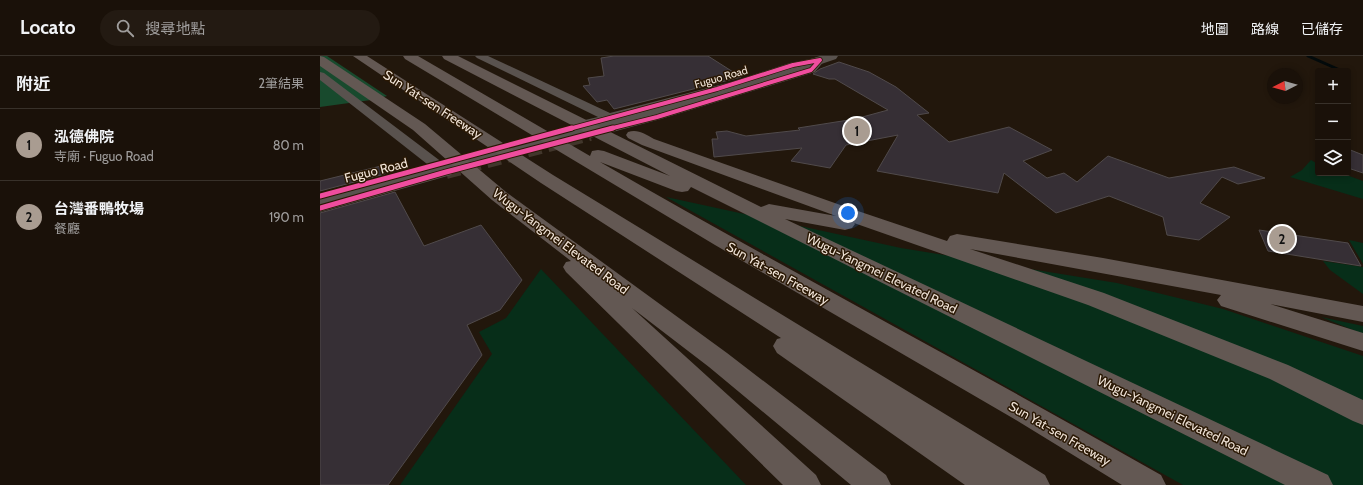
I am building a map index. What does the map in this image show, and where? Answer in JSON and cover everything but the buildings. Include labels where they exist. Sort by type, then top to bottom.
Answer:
[{"type":"highway","name":"Sun Yat-sen Freeway","points":[[359,56],[547,179],[1034,485]]},
{"type":"highway","name":"Sun Yat-sen Freeway","points":[[409,56],[715,237],[1026,412],[1150,485]]},
{"type":"highway","name":"Wugu-Yangmei Elevated Road","points":[[448,56],[874,270],[1318,485]]},
{"type":"highway","points":[[468,56],[648,142],[839,211],[1096,298],[1279,372],[1363,413]]},
{"type":"highway","name":"Wugu-Yangmei Elevated Road","points":[[320,60],[419,127],[499,196],[718,360],[875,485]]},
{"type":"highway","points":[[534,130],[653,177],[694,191],[768,210],[838,223],[977,243],[1103,265],[1363,314]]},
{"type":"highway","points":[[547,179],[878,409],[991,485]]},
{"type":"highway","points":[[499,196],[804,485]]},
{"type":"highway","points":[[1103,265],[1202,292],[1359,341]]},
{"type":"street","points":[[480,56],[623,125]]},
{"type":"street","name":"Fuguo Road","points":[[576,126],[611,118],[735,84],[793,65],[826,58]]},
{"type":"street","name":"Fuguo Road","points":[[320,200],[329,195],[719,94],[826,58]]},
{"type":"street","name":"Fuguo Road","points":[[590,134],[769,84],[811,70],[826,58]]},
{"type":"street","points":[[320,74],[442,169]]},
{"type":"street","name":"Fuguo Road","points":[[329,195],[442,169]]},
{"type":"street","name":"Fuguo Road","points":[[320,208],[442,169]]},
{"type":"green space","points":[[320,56],[327,56],[387,96],[371,100],[320,107]]},
{"type":"green space","points":[[1311,160],[1315,162],[1315,176],[1349,176],[1363,181],[1363,199],[1290,177],[1302,170]]},
{"type":"green space","points":[[666,197],[901,248],[1117,283],[1223,309],[1363,356],[1363,485],[1183,485]]},
{"type":"green space","points":[[1349,240],[1363,243],[1363,264]]},
{"type":"green space","points":[[1323,261],[1363,267],[1363,294],[1330,270]]},
{"type":"green space","points":[[541,269],[746,485],[400,485],[492,354],[479,332],[506,318]]},
{"type":"green space","points":[[1321,317],[1363,326],[1363,334]]},
{"type":"waterway","points":[[1308,56],[1335,68]]},
{"type":"tunnel","points":[[446,172],[590,134]]},
{"type":"cycle path","points":[[320,196],[717,89],[793,65],[820,60],[811,70],[657,117],[446,172],[320,208]]},
{"type":"place","name":"泓德佛院","points":[[857,131]]},
{"type":"place","name":"台灣番鴨牧場","points":[[1282,239]]}]
